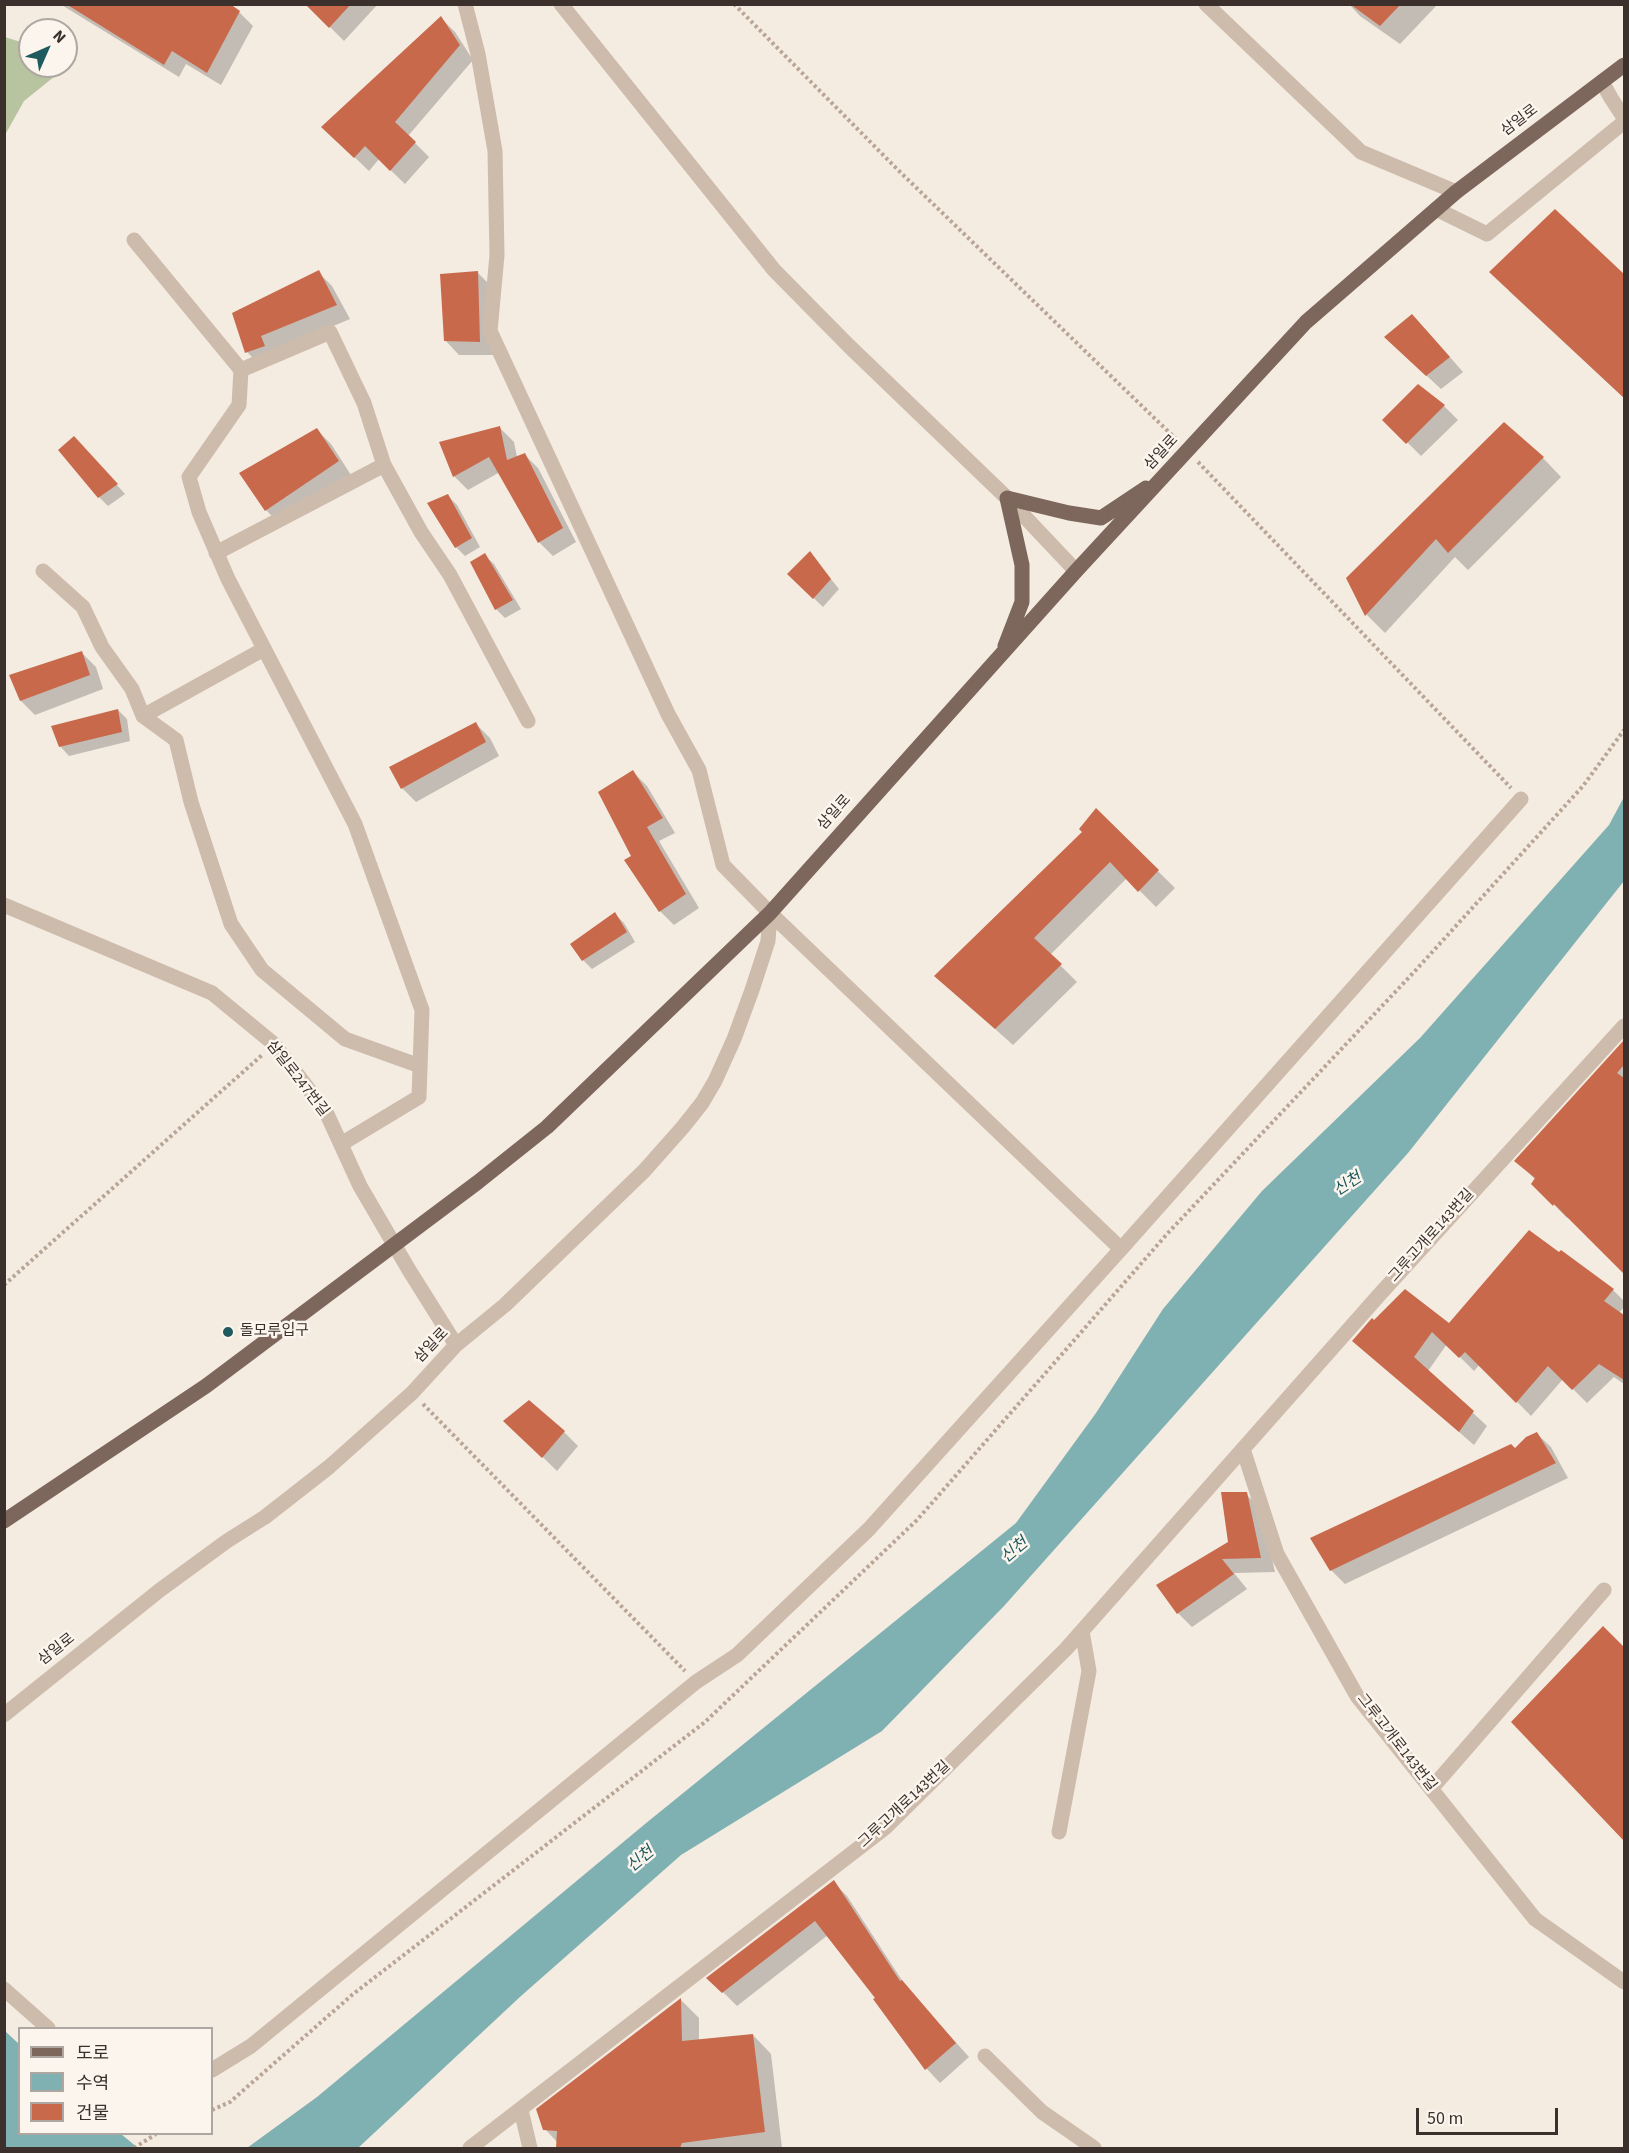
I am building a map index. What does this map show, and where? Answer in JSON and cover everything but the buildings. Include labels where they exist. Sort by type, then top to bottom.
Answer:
[{"type":"main road","name":"삼일로","points":[[4,1521],[206,1386],[395,1245],[547,1127],[770,913],[1076,571],[1306,322],[1456,192],[1624,65]]},
{"type":"main road","points":[[1002,655],[1022,602],[1022,565],[1007,498],[1101,518],[1166,475]]},
{"type":"street","points":[[465,4],[478,54],[495,151],[497,255],[490,331],[668,714],[699,770],[723,865],[770,913],[1121,1249]]},
{"type":"street","points":[[561,4],[774,270],[849,346],[1007,498],[1076,571]]},
{"type":"street","points":[[1206,4],[1361,152],[1456,192]]},
{"type":"street","points":[[1431,214],[1487,234],[1624,120],[1602,82]]},
{"type":"street","points":[[134,240],[241,370],[240,405],[189,477],[199,512],[228,579],[355,824],[422,1010],[419,1097],[340,1143]]},
{"type":"street","points":[[241,370],[330,332],[364,404],[384,465],[421,532],[450,575],[528,721]]},
{"type":"street","points":[[216,553],[384,465]]},
{"type":"street","points":[[43,571],[82,607],[102,647],[132,688],[143,716],[176,740],[191,802],[231,924],[262,970],[345,1039],[420,1066]]},
{"type":"street","points":[[143,716],[264,649]]},
{"type":"street","points":[[213,2069],[251,2046],[696,1682],[737,1655],[868,1529],[1121,1249],[1521,799]]},
{"type":"street","name":"삼일로247번길","points":[[4,905],[212,993],[274,1044],[326,1112],[360,1186],[456,1345]]},
{"type":"street","name":"삼일로","points":[[4,1715],[160,1590],[227,1541],[265,1517],[328,1467],[412,1393],[456,1345],[505,1305],[644,1171],[702,1103],[715,1081],[746,1008],[768,941],[770,913]]},
{"type":"street","name":"그루고개로143번길","points":[[470,2148],[886,1827],[1082,1631],[1380,1294],[1624,1026]]},
{"type":"street","name":"그루고개로143번길","points":[[1243,1449],[1277,1554],[1357,1696],[1534,1919],[1624,1982]]},
{"type":"street","points":[[1431,1789],[1604,1590]]},
{"type":"street","points":[[1059,1832],[1089,1671],[1082,1631]]},
{"type":"street","points":[[4,1989],[47,2027]]},
{"type":"street","points":[[985,2055],[1042,2112],[1094,2148]]},
{"type":"street","points":[[521,2109],[530,2148]]},
{"type":"path","points":[[734,4],[898,171],[1188,451],[1521,799]]},
{"type":"path","points":[[4,1285],[274,1044]]},
{"type":"path","points":[[412,1393],[696,1682]]},
{"type":"path","points":[[134,2148],[153,2135]]},
{"type":"green space","points":[[5,37],[18,41],[18,78],[53,78],[24,101],[5,135]]},
{"type":"water","name":"신천","points":[[1624,797],[1624,881],[1408,1153],[1004,1606],[882,1731],[681,1855],[521,1996],[358,2148],[247,2148],[317,2097],[645,1824],[1016,1523],[1096,1413],[1163,1309],[1262,1191],[1420,1038],[1609,825]]},
{"type":"water","points":[[5,2031],[18,2043],[18,2135],[122,2135],[138,2148],[5,2148]]},
{"type":"place","name":"돌모루입구","points":[[228,1332]]}]
